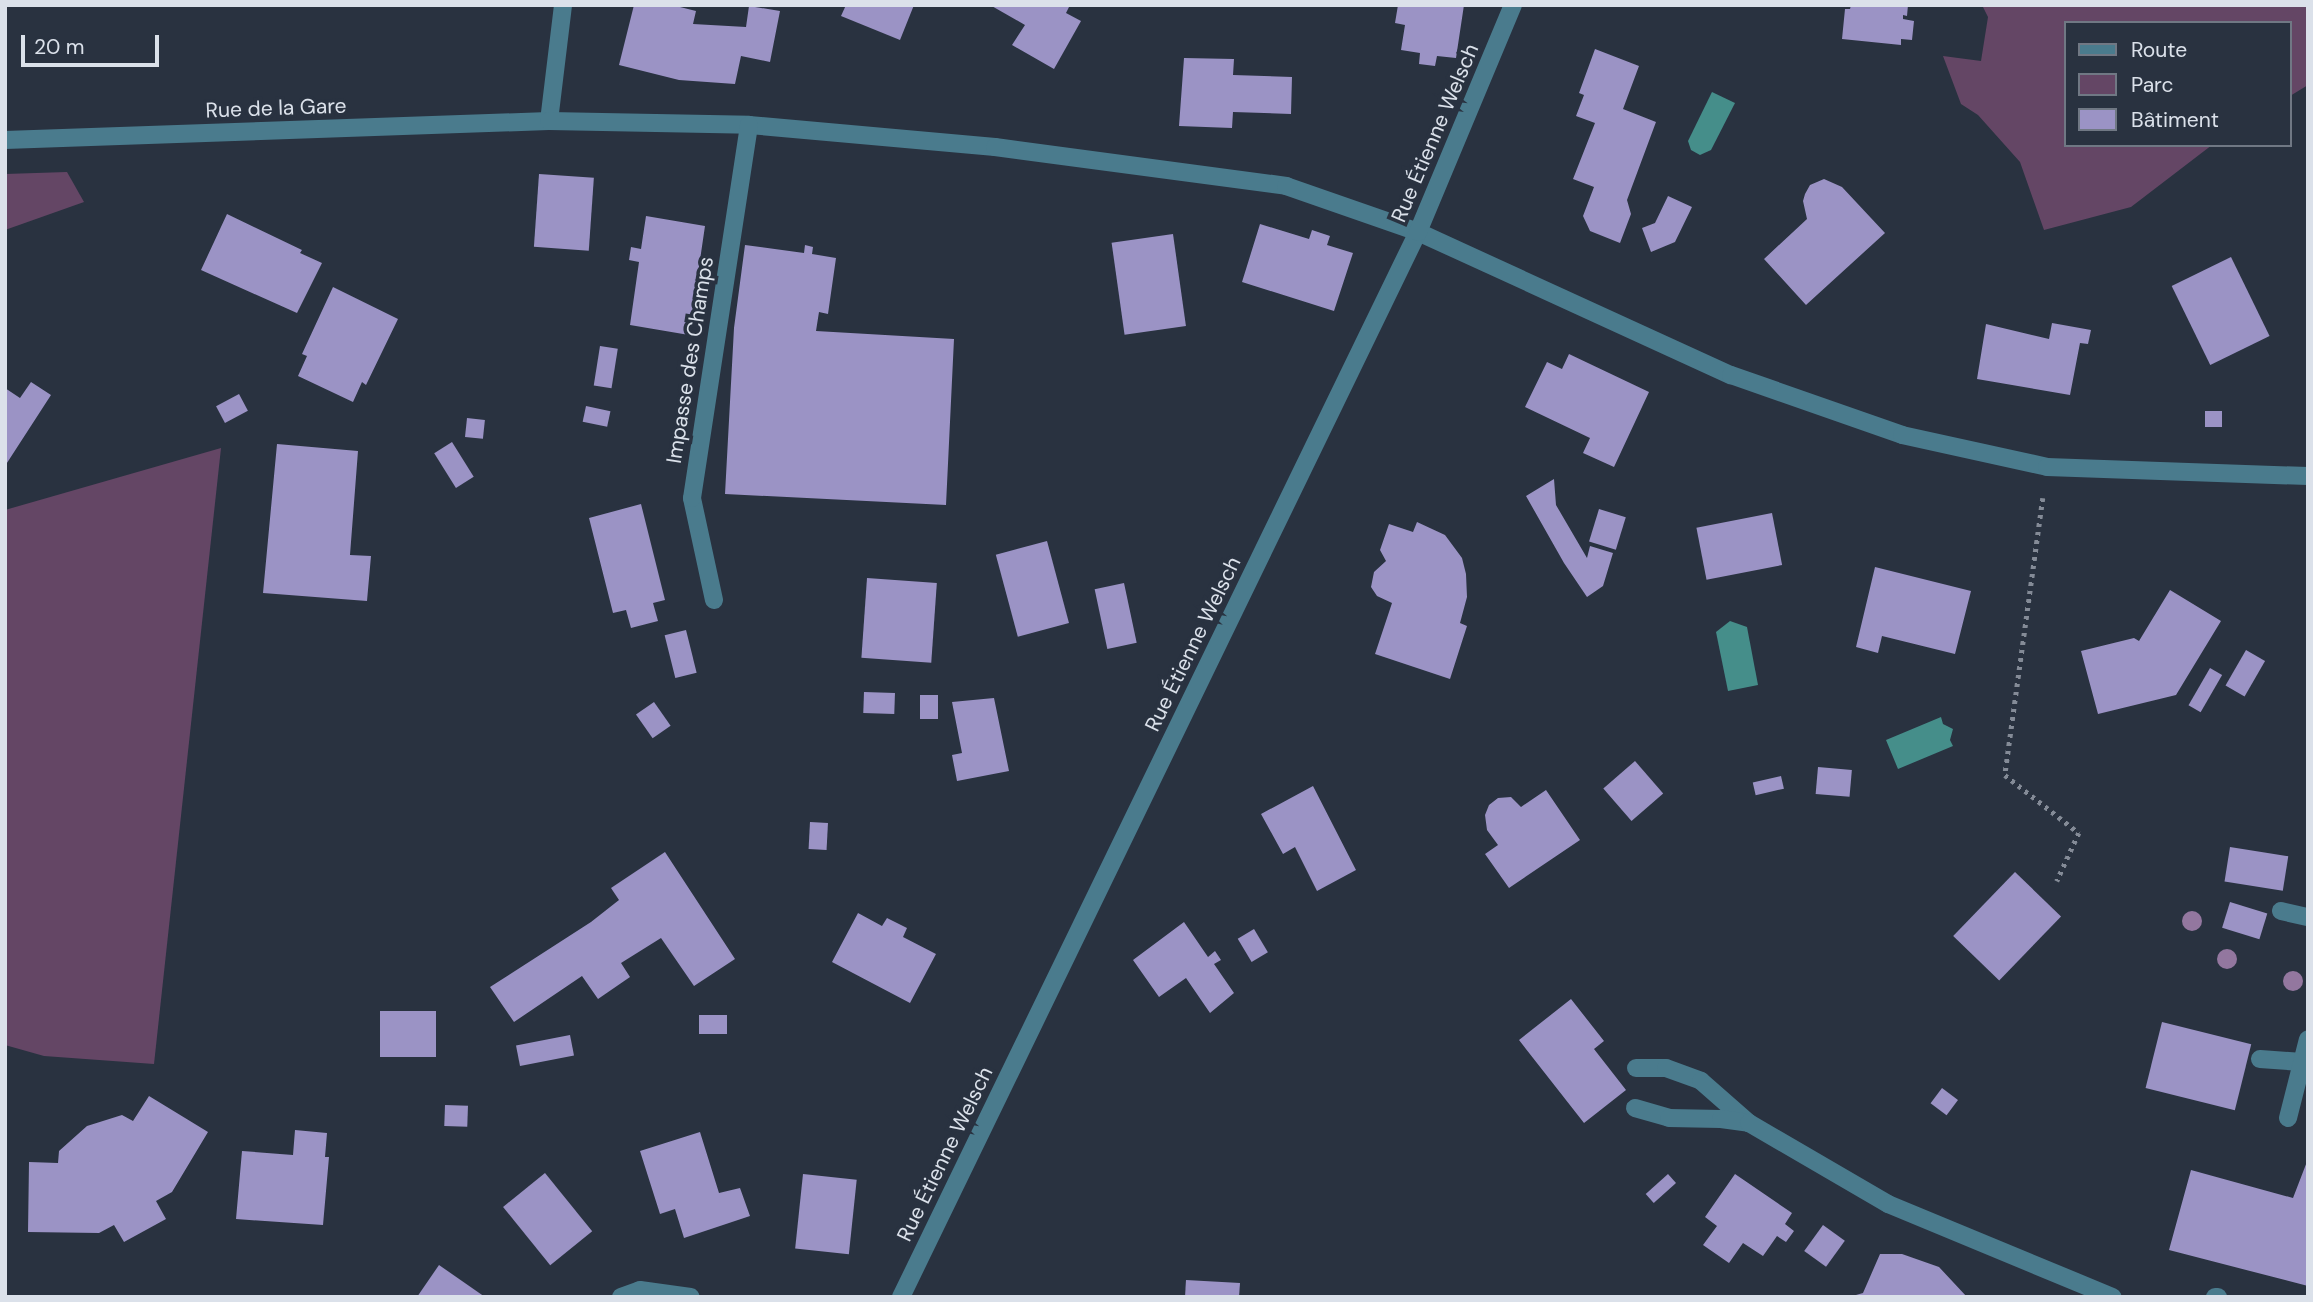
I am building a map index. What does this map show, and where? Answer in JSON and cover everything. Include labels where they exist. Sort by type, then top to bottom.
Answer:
[{"type":"street","points":[[549,121],[564,5]]},
{"type":"street","name":"Rue Étienne Welsch","points":[[901,1297],[1418,232],[1513,5]]},
{"type":"street","name":"Rue de la Gare","points":[[5,140],[549,121],[750,125],[995,147],[1286,186],[1418,232],[1731,376],[1902,436],[2047,467],[2308,477]]},
{"type":"street","name":"Impasse des Champs","points":[[715,600],[692,498],[750,125]]},
{"type":"street","points":[[2281,911],[2308,916]]},
{"type":"street","points":[[2288,1118],[2308,1039]]},
{"type":"street","points":[[2260,1059],[2302,1062]]},
{"type":"street","points":[[1636,1068],[1665,1068],[1701,1081],[1749,1122],[1888,1204],[2113,1297]]},
{"type":"street","points":[[1635,1108],[1669,1118],[1749,1122]]},
{"type":"street","points":[[621,1297],[640,1290],[691,1297]]},
{"type":"path","points":[[2047,467],[2005,775],[2079,834],[2057,881]]},
{"type":"green space","points":[[1982,5],[2308,5],[2308,85],[2292,95],[2292,21],[2064,21],[2064,147],[2209,147],[2131,207],[2044,230],[2020,162],[1978,115],[1961,104],[1943,56],[1981,61],[1988,17]]},
{"type":"green space","points":[[67,172],[84,202],[5,230],[5,174]]},
{"type":"green space","points":[[221,448],[154,1064],[44,1056],[5,1045],[5,510]]},
{"type":"shaded area","points":[[1712,92],[1735,103],[1711,150],[1700,155],[1691,150],[1688,141]]},
{"type":"shaded area","points":[[1730,621],[1747,627],[1758,685],[1728,691],[1716,632]]},
{"type":"shaded area","points":[[1941,717],[1943,724],[1953,729],[1950,740],[1953,746],[1898,769],[1886,740]]},
{"type":"building","points":[[634,5],[672,5],[696,11],[693,24],[746,27],[749,6],[780,11],[770,62],[741,56],[735,84],[679,80],[619,65]]},
{"type":"building","points":[[846,5],[914,5],[900,40],[841,16]]},
{"type":"building","points":[[990,5],[1070,5],[1066,13],[1081,21],[1054,69],[1012,45],[1025,25]]},
{"type":"building","points":[[1398,5],[1464,5],[1456,58],[1437,56],[1435,66],[1419,64],[1420,53],[1401,50],[1405,25],[1395,23]]},
{"type":"building","points":[[1851,5],[1908,5],[1907,16],[1903,15],[1903,19],[1914,21],[1912,40],[1901,39],[1901,45],[1842,39],[1845,9],[1850,9]]},
{"type":"building","points":[[1595,49],[1639,66],[1623,109],[1656,122],[1627,200],[1631,214],[1620,243],[1590,231],[1583,216],[1594,187],[1573,179],[1595,123],[1576,116],[1584,95],[1579,93]]},
{"type":"building","points":[[1184,58],[1234,59],[1233,75],[1292,77],[1291,114],[1233,112],[1232,128],[1179,126]]},
{"type":"building","points":[[539,174],[594,178],[589,251],[534,247]]},
{"type":"building","points":[[1824,179],[1842,187],[1885,233],[1806,305],[1764,259],[1807,219],[1803,201],[1805,194],[1810,185]]},
{"type":"building","points":[[1668,196],[1692,207],[1675,242],[1651,252],[1642,228],[1655,223]]},
{"type":"building","points":[[227,214],[302,250],[300,253],[322,263],[297,313],[201,270]]},
{"type":"building","points":[[646,216],[705,226],[689,335],[630,325],[639,262],[629,260],[631,247],[641,249]]},
{"type":"building","points":[[1260,224],[1309,239],[1312,230],[1330,236],[1327,245],[1353,253],[1334,311],[1242,282]]},
{"type":"building","points":[[1173,234],[1186,326],[1125,335],[1112,243]]},
{"type":"building","points":[[745,245],[804,253],[805,245],[813,247],[812,254],[836,258],[828,314],[819,312],[816,331],[954,339],[946,505],[725,494],[734,328]]},
{"type":"building","points":[[2231,257],[2270,336],[2210,365],[2172,286]]},
{"type":"building","points":[[333,287],[398,319],[366,385],[362,382],[353,402],[298,376],[307,356],[302,354]]},
{"type":"building","points":[[2052,323],[2091,330],[2088,344],[2080,343],[2070,395],[1977,379],[1986,324],[2049,339]]},
{"type":"building","points":[[600,346],[618,349],[612,388],[594,386]]},
{"type":"building","points":[[1569,354],[1649,392],[1614,467],[1583,453],[1590,438],[1525,407],[1547,362],[1562,369]]},
{"type":"building","points":[[31,382],[51,395],[5,466],[5,388],[20,398]]},
{"type":"building","points":[[239,394],[248,411],[225,423],[216,406]]},
{"type":"building","points":[[586,406],[610,411],[607,427],[583,422]]},
{"type":"building","points":[[2205,411],[2222,411],[2222,427],[2205,427]]},
{"type":"building","points":[[467,418],[485,420],[483,439],[465,437]]},
{"type":"building","points":[[452,442],[474,477],[456,488],[434,453]]},
{"type":"building","points":[[277,444],[358,451],[350,555],[371,556],[367,601],[263,593]]},
{"type":"building","points":[[1554,479],[1556,505],[1587,558],[1590,546],[1613,553],[1603,586],[1587,597],[1564,563],[1526,496]]},
{"type":"building","points":[[641,504],[665,600],[653,603],[658,621],[631,628],[626,610],[613,613],[589,518]]},
{"type":"building","points":[[1599,509],[1626,517],[1616,550],[1589,542]]},
{"type":"building","points":[[1772,513],[1782,565],[1707,580],[1696,528]]},
{"type":"building","points":[[1417,522],[1445,535],[1462,558],[1466,574],[1467,597],[1460,623],[1467,626],[1450,679],[1375,654],[1392,603],[1377,596],[1371,587],[1374,572],[1386,561],[1380,550],[1389,524],[1413,532]]},
{"type":"building","points":[[1047,541],[1069,623],[1018,637],[996,555]]},
{"type":"building","points":[[1875,567],[1971,591],[1955,654],[1882,636],[1878,653],[1856,647]]},
{"type":"building","points":[[867,578],[937,583],[931,663],[861,658]]},
{"type":"building","points":[[1124,583],[1137,643],[1107,649],[1095,589]]},
{"type":"building","points":[[2170,590],[2221,621],[2176,695],[2098,714],[2081,651],[2134,638],[2139,641]]},
{"type":"building","points":[[686,630],[697,673],[675,678],[665,635]]},
{"type":"building","points":[[2246,650],[2265,661],[2245,697],[2226,686]]},
{"type":"building","points":[[2210,668],[2222,675],[2201,712],[2188,705]]},
{"type":"building","points":[[864,692],[895,693],[894,714],[863,713]]},
{"type":"building","points":[[920,695],[938,695],[938,719],[920,719]]},
{"type":"building","points":[[994,698],[1009,771],[957,781],[952,755],[962,753],[952,702]]},
{"type":"building","points":[[654,702],[671,726],[653,738],[636,715]]},
{"type":"building","points":[[1635,761],[1663,793],[1632,821],[1603,789]]},
{"type":"building","points":[[1818,767],[1852,770],[1850,797],[1816,794]]},
{"type":"building","points":[[1781,776],[1784,789],[1756,795],[1753,783]]},
{"type":"building","points":[[1313,786],[1356,870],[1317,891],[1295,847],[1283,854],[1261,814]]},
{"type":"building","points":[[1546,790],[1580,840],[1509,888],[1485,854],[1498,845],[1487,830],[1485,815],[1489,805],[1498,798],[1511,797],[1521,807]]},
{"type":"building","points":[[810,822],[828,823],[827,850],[809,849]]},
{"type":"building","points":[[2230,847],[2288,856],[2283,891],[2225,882]]},
{"type":"building","points":[[665,852],[735,959],[694,986],[661,938],[621,963],[630,977],[598,999],[582,976],[514,1022],[490,987],[591,922],[619,900],[611,888]]},
{"type":"building","points":[[2015,872],[2061,916],[1999,980],[1953,936]]},
{"type":"building","points":[[2230,902],[2267,913],[2259,939],[2222,928]]},
{"type":"building","points":[[858,913],[882,926],[887,918],[907,928],[903,937],[936,954],[910,1003],[832,962]]},
{"type":"building","points":[[1184,922],[1208,957],[1215,951],[1221,960],[1214,964],[1234,993],[1210,1013],[1186,978],[1159,997],[1133,960]]},
{"type":"building","points":[[1254,929],[1268,952],[1252,962],[1238,939]]},
{"type":"building","points":[[1571,999],[1604,1041],[1594,1049],[1626,1090],[1584,1123],[1519,1040]]},
{"type":"building","points":[[380,1011],[436,1011],[436,1057],[380,1057]]},
{"type":"building","points":[[699,1015],[727,1015],[727,1034],[699,1034]]},
{"type":"building","points":[[2162,1022],[2251,1044],[2235,1110],[2146,1088]]},
{"type":"building","points":[[570,1035],[574,1056],[520,1066],[516,1045]]},
{"type":"building","points":[[1942,1088],[1958,1100],[1947,1115],[1931,1103]]},
{"type":"building","points":[[149,1096],[208,1132],[172,1192],[156,1201],[166,1219],[124,1242],[114,1225],[99,1233],[28,1232],[29,1162],[58,1163],[59,1151],[87,1126],[122,1115],[133,1121]]},
{"type":"building","points":[[445,1105],[468,1106],[467,1127],[444,1126]]},
{"type":"building","points":[[295,1130],[327,1133],[325,1157],[329,1157],[323,1225],[236,1219],[242,1151],[293,1155]]},
{"type":"building","points":[[700,1132],[719,1193],[740,1188],[750,1216],[684,1238],[675,1209],[660,1214],[640,1151]]},
{"type":"building","points":[[2308,1159],[2308,1286],[2169,1250],[2191,1170],[2293,1198]]},
{"type":"building","points":[[545,1173],[592,1231],[550,1265],[503,1207]]},
{"type":"building","points":[[803,1174],[857,1180],[849,1254],[795,1249]]},
{"type":"building","points":[[1668,1174],[1676,1183],[1654,1203],[1646,1194]]},
{"type":"building","points":[[1735,1174],[1792,1213],[1785,1224],[1794,1231],[1786,1242],[1777,1236],[1763,1256],[1743,1243],[1729,1263],[1703,1245],[1717,1226],[1705,1217]]},
{"type":"building","points":[[1823,1225],[1845,1241],[1826,1267],[1804,1251]]},
{"type":"building","points":[[1880,1254],[1902,1254],[1939,1267],[1967,1297],[1849,1297],[1863,1293]]},
{"type":"building","points":[[439,1265],[485,1297],[417,1297]]},
{"type":"building","points":[[1186,1280],[1240,1283],[1239,1297],[1185,1297]]}]
